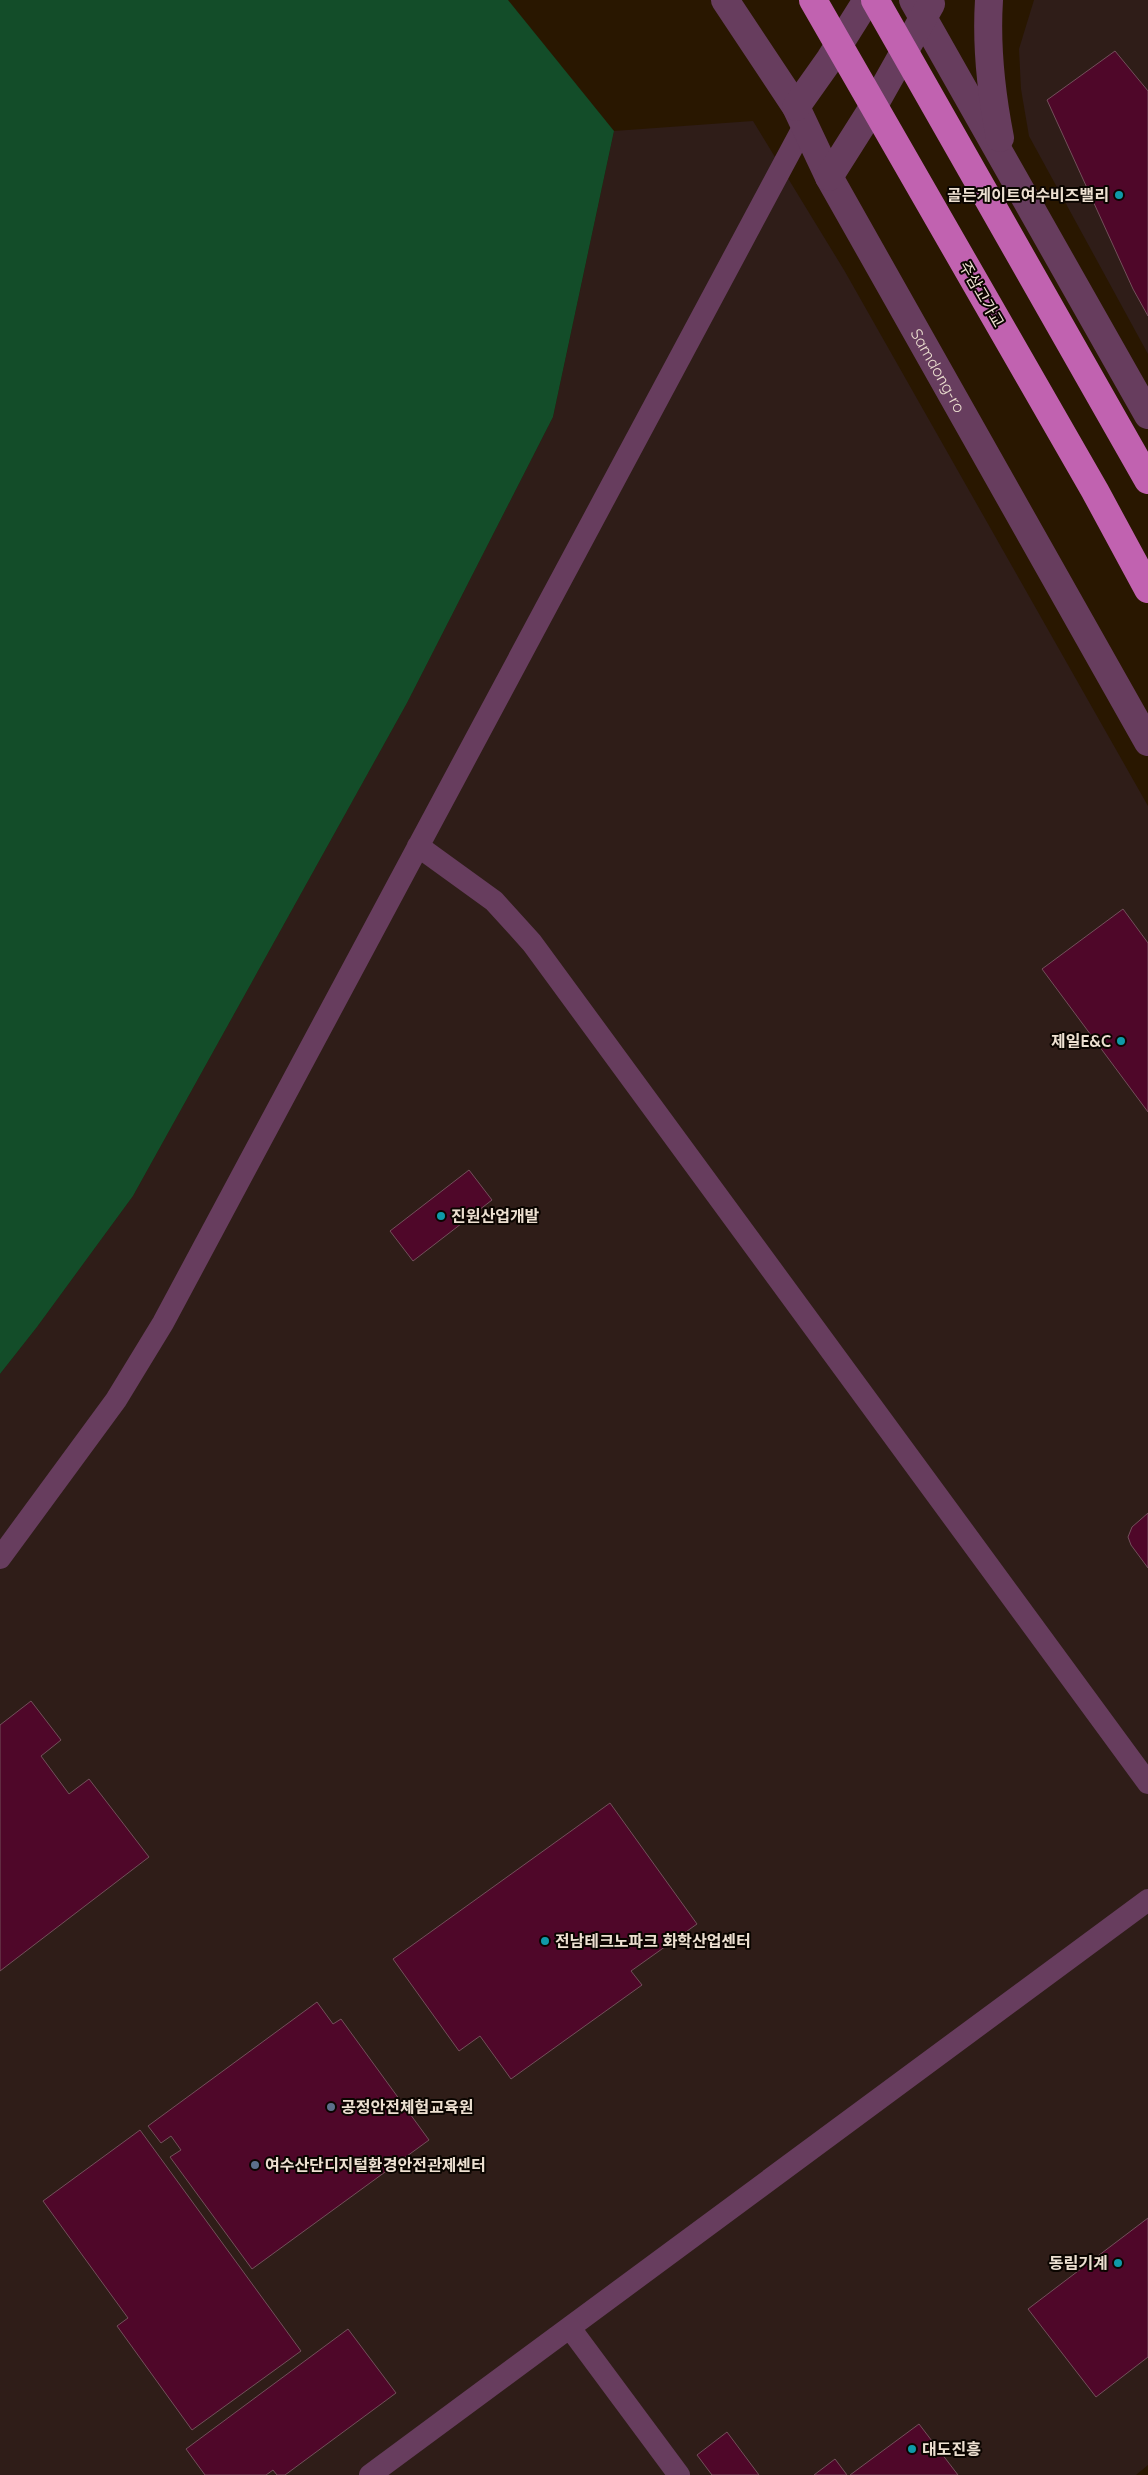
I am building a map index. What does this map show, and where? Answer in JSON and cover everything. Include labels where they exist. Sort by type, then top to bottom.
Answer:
[{"type":"highway","name":"주삼고가교","points":[[813,0],[1090,483],[1148,589]]},
{"type":"highway","points":[[875,0],[1148,480]]},
{"type":"street","name":"Samdong-ro","points":[[725,0],[800,115],[829,177],[1148,742]]},
{"type":"street","points":[[800,115],[830,59],[867,0]]},
{"type":"street","points":[[989,0],[987,36],[991,93],[1005,162]]},
{"type":"street","points":[[923,6],[1005,162],[1148,415]]},
{"type":"street","points":[[829,177],[872,109],[923,6]]},
{"type":"lane","points":[[0,1558],[116,1400],[163,1323],[418,846],[800,115]]},
{"type":"lane","points":[[418,846],[494,901],[532,943],[1148,1783]]},
{"type":"lane","points":[[370,2475],[1148,1900]]},
{"type":"lane","points":[[570,2328],[679,2475]]},
{"type":"shaded area","points":[[1034,0],[1148,0],[1148,354],[1029,136],[1021,89],[1019,49]]},
{"type":"shaded area","points":[[753,121],[844,270],[1148,806],[1148,2465],[1136,2475],[0,2475],[0,1374],[37,1327],[133,1196],[407,703],[553,417],[614,131]]},
{"type":"green space","points":[[0,0],[508,0],[614,131],[553,417],[407,703],[133,1196],[37,1327],[0,1374]]},
{"type":"building","name":"골든게이트여수비즈밸리","points":[[1115,51],[1148,91],[1148,316],[1133,289],[1047,100]]},
{"type":"building","name":"제일E&C","points":[[1123,909],[1148,943],[1148,1112],[1042,969]]},
{"type":"building","name":"진원산업개발","points":[[469,1170],[492,1200],[413,1261],[390,1231]]},
{"type":"building","points":[[1148,1513],[1148,1568],[1131,1545],[1128,1537],[1132,1527]]},
{"type":"building","points":[[31,1701],[61,1740],[41,1756],[69,1794],[89,1779],[149,1857],[0,1971],[0,1725]]},
{"type":"building","name":"전남테크노파크 화학산업센터","points":[[610,1803],[697,1924],[631,1971],[642,1985],[511,2079],[480,2036],[459,2051],[393,1959]]},
{"type":"building","points":[[317,2002],[333,2024],[341,2019],[429,2140],[252,2269],[170,2157],[181,2150],[171,2136],[161,2143],[148,2126]]},
{"type":"building","points":[[140,2130],[301,2351],[192,2430],[117,2326],[128,2318],[43,2201]]},
{"type":"building","name":"동림기계","points":[[1148,2218],[1148,2357],[1096,2397],[1028,2309]]},
{"type":"building","points":[[348,2329],[396,2393],[285,2475],[277,2475],[273,2470],[266,2475],[205,2475],[186,2449]]},
{"type":"building","name":"대도진흥","points":[[919,2424],[958,2475],[850,2475]]},
{"type":"building","points":[[727,2432],[759,2475],[712,2475],[697,2455]]},
{"type":"building","points":[[835,2459],[847,2475],[814,2475]]},
{"type":"place","name":"골든게이트여수비즈밸리","points":[[1119,195]]},
{"type":"place","name":"제일E&C","points":[[1121,1041]]},
{"type":"place","name":"진원산업개발","points":[[441,1216]]},
{"type":"place","name":"전남테크노파크 화학산업센터","points":[[545,1941]]},
{"type":"place","name":"공정안전체험교육원","points":[[331,2107]]},
{"type":"place","name":"여수산단디지털환경안전관제센터","points":[[255,2165]]},
{"type":"place","name":"동림기계","points":[[1118,2263]]},
{"type":"place","name":"대도진흥","points":[[912,2449]]}]
